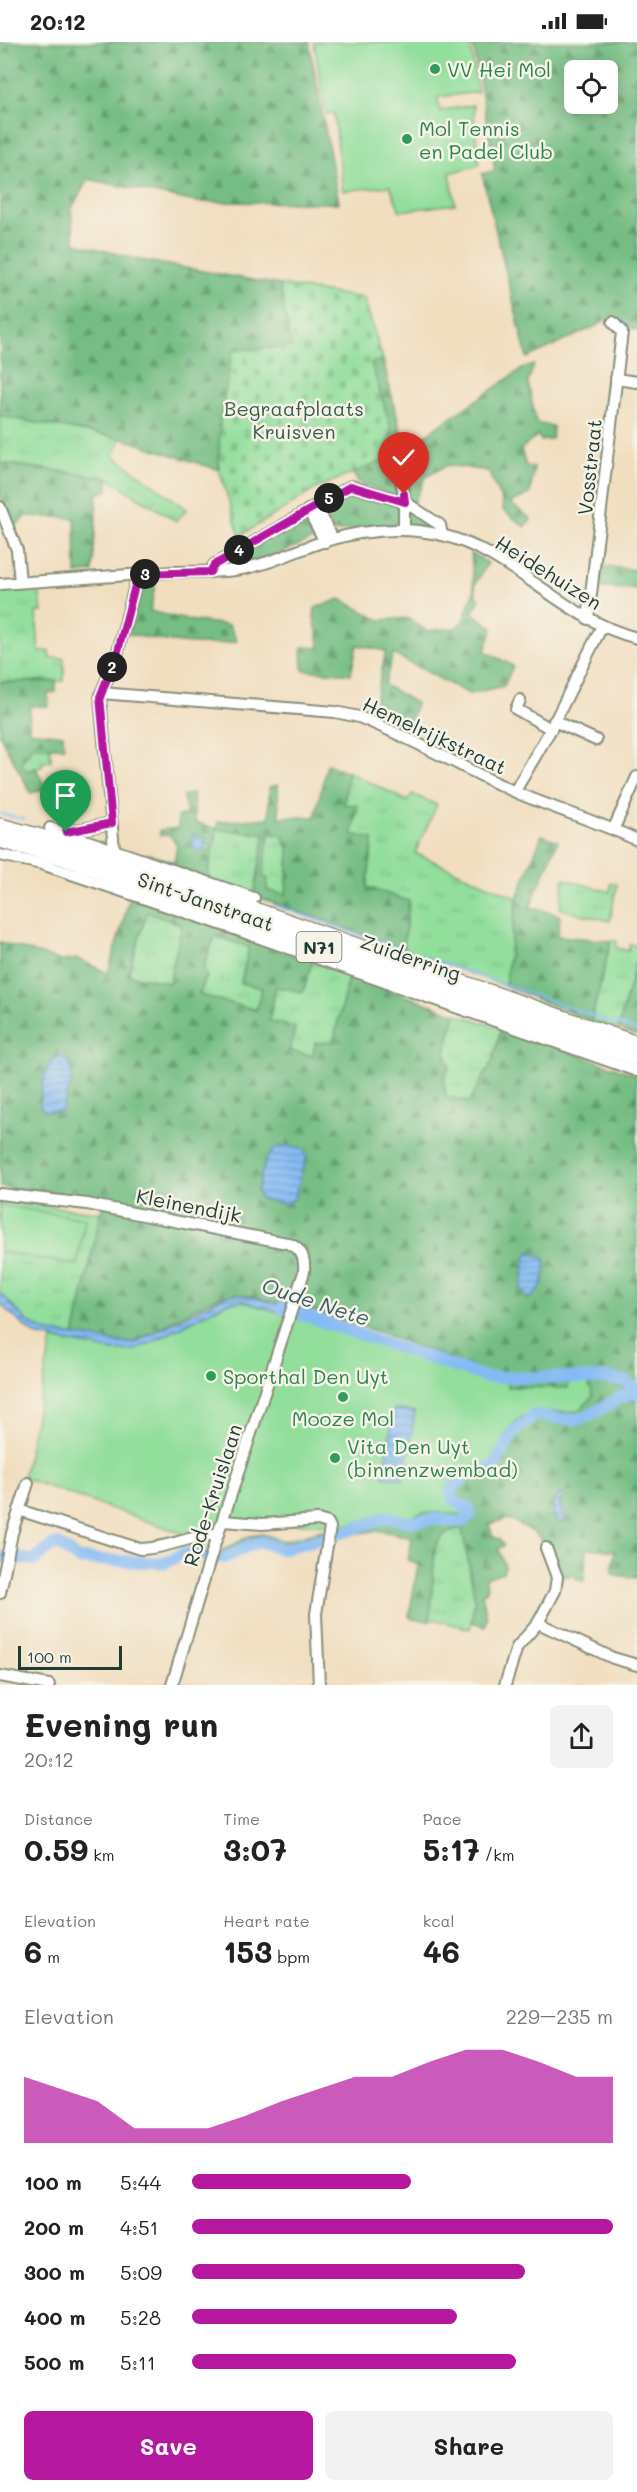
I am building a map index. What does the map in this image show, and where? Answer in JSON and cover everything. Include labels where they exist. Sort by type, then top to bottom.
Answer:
[{"type":"highway","name":"Zuiderring","points":[[0,826],[63,843],[637,1044]]},
{"type":"highway","name":"Zuiderring","points":[[0,840],[58,856],[637,1058]]},
{"type":"street","name":"Vosstraat","points":[[588,619],[622,332],[613,322]]},
{"type":"street","points":[[616,379],[637,382]]},
{"type":"street","points":[[396,460],[405,502],[404,530]]},
{"type":"street","points":[[210,572],[214,565],[351,486],[405,502],[440,525],[442,535]]},
{"type":"street","points":[[0,507],[17,550],[20,582]]},
{"type":"street","points":[[312,507],[329,540]]},
{"type":"street","name":"Heidehuizen","points":[[0,584],[138,574],[210,572],[258,566],[329,540],[373,532],[404,530],[442,535],[476,547],[588,619],[637,638]]},
{"type":"street","points":[[114,849],[100,702],[101,693],[118,651],[138,574]]},
{"type":"street","points":[[515,791],[552,725],[602,626]]},
{"type":"street","name":"Hemelrijkstraat","points":[[101,693],[335,712],[359,717],[553,808],[614,828],[637,840]]},
{"type":"street","points":[[520,699],[516,709],[552,725],[596,740]]},
{"type":"street","points":[[614,828],[637,777]]},
{"type":"street","points":[[66,832],[112,823]]},
{"type":"street","points":[[50,828],[254,898]]},
{"type":"street","name":"Sint-Janstraat","points":[[0,855],[42,864],[226,926],[637,1071]]},
{"type":"street","name":"Kleinendijk","points":[[0,1194],[87,1204],[294,1245],[305,1260],[304,1272],[292,1312]]},
{"type":"street","name":"Rode-Kruislaan","points":[[172,1685],[218,1534],[292,1312]]},
{"type":"street","points":[[0,1593],[19,1510],[28,1483]]},
{"type":"street","points":[[19,1510],[140,1549],[151,1549],[183,1539],[218,1534]]},
{"type":"street","points":[[223,1521],[262,1524],[318,1520],[328,1523],[330,1527],[316,1614],[319,1685]]},
{"type":"street","points":[[505,1685],[517,1647],[538,1623],[555,1591],[557,1577],[546,1548]]},
{"type":"street","points":[[538,1623],[613,1658],[637,1665]]},
{"type":"street","points":[[0,1676],[49,1685]]},
{"type":"green space","points":[[0,42],[309,42],[339,203],[196,202],[88,179],[71,210],[75,243],[141,260],[280,285],[291,347],[220,420],[219,470],[120,438],[0,416]]},
{"type":"green space","name":"Mol Tennis en Padel Club","points":[[314,42],[470,42],[478,92],[438,97],[439,111],[473,105],[479,165],[450,173],[455,204],[400,211],[390,186],[343,191],[334,113],[326,114]]},
{"type":"green space","points":[[473,42],[637,42],[637,331],[611,316],[598,325],[527,358],[482,174],[495,170]]},
{"type":"green space","name":"Begraafplaats Kruisven","points":[[280,285],[364,298],[383,360],[371,363],[392,432],[382,461],[317,488],[240,536],[219,470],[220,420],[233,350],[291,347]]},
{"type":"green space","points":[[383,360],[405,449],[522,369],[534,365],[528,382],[536,423],[553,426],[552,439],[541,441],[538,435],[521,449],[526,466],[534,468],[530,494],[510,503],[531,519],[525,527],[503,510],[502,502],[488,471],[447,465],[426,477],[413,504],[359,483],[352,472],[382,461],[392,432],[371,363]]},
{"type":"green space","points":[[0,416],[121,438],[114,456],[187,509],[176,521],[108,478],[0,463]]},
{"type":"green space","points":[[0,463],[108,478],[108,490],[97,494],[93,572],[76,574],[75,518],[28,516],[13,527],[0,496]]},
{"type":"green space","points":[[355,490],[409,510],[434,527],[431,529],[401,524],[334,532],[322,506]]},
{"type":"green space","points":[[306,514],[318,537],[260,560],[223,566],[224,561]]},
{"type":"green space","points":[[471,553],[488,563],[475,584],[476,596],[480,599],[472,613],[493,628],[485,651],[513,666],[504,686],[469,694],[393,654],[384,685],[416,703],[406,732],[372,715],[386,651],[357,645],[351,674],[303,670],[302,647],[320,648],[314,618],[315,608],[340,599],[380,620],[407,618],[427,631],[455,628],[462,622],[474,592]]},
{"type":"green space","points":[[600,566],[637,570],[637,589],[597,588]]},
{"type":"green space","points":[[156,581],[150,611],[187,620],[229,625],[237,641],[196,644],[128,634],[142,586],[144,583]]},
{"type":"green space","points":[[39,589],[42,612],[36,612],[39,652],[49,651],[50,658],[64,658],[64,681],[0,682],[0,591]]},
{"type":"green space","points":[[56,681],[56,692],[48,693],[49,706],[30,706],[29,731],[63,735],[64,747],[31,747],[21,764],[27,771],[36,768],[46,789],[31,793],[0,736],[0,682]]},
{"type":"green space","points":[[31,747],[50,747],[51,761],[42,762],[42,767],[26,771],[21,764]]},
{"type":"green space","points":[[327,764],[348,772],[344,804],[358,806],[352,834],[373,839],[367,887],[409,901],[403,949],[254,896],[265,834],[217,829],[207,878],[146,857],[148,854],[174,862],[177,845],[170,835],[160,835],[160,830],[178,828],[178,816],[187,814],[183,796],[193,793],[195,822],[216,829],[218,822],[269,818],[269,787],[278,785],[279,817],[315,817]],"holes":[[[269,834],[282,835],[289,851],[286,895],[267,890],[268,878],[263,877]]]},
{"type":"green space","points":[[348,772],[408,801],[412,794],[437,805],[415,853],[517,898],[505,986],[403,949],[409,902],[367,887],[373,840],[352,834],[344,805]]},
{"type":"green space","points":[[217,829],[265,834],[254,896],[207,878]]},
{"type":"green space","points":[[269,834],[282,835],[289,851],[286,896],[267,890],[262,877]]},
{"type":"green space","points":[[542,835],[558,841],[530,907],[560,915],[558,936],[611,941],[591,1021],[505,986],[517,898]]},
{"type":"green space","points":[[564,879],[610,892],[611,883],[617,884],[610,921],[560,909]]},
{"type":"green space","points":[[130,897],[312,962],[303,992],[276,987],[269,1021],[295,1027],[290,1051],[313,1056],[315,1043],[333,1042],[349,975],[456,1014],[445,1052],[450,1067],[444,1077],[446,1097],[469,1102],[493,1060],[501,1028],[637,1075],[637,1383],[607,1373],[493,1374],[475,1372],[476,1368],[376,1331],[298,1306],[237,1295],[220,1297],[209,1302],[135,1342],[74,1337],[104,1198],[0,1187],[0,942],[62,961],[78,959],[108,973]],"holes":[[[147,912],[182,925],[169,983],[128,975]],[[215,936],[249,947],[241,983],[262,988],[256,1010],[199,995],[207,976],[203,967]],[[266,1159],[285,1204],[257,1191]]]},
{"type":"green space","points":[[147,912],[182,925],[169,983],[128,975]]},
{"type":"green space","points":[[215,936],[249,947],[241,983],[262,988],[256,1010],[199,995],[207,976],[203,967]]},
{"type":"green space","points":[[611,941],[617,941],[616,947],[628,951],[630,944],[637,946],[637,958],[618,1029],[591,1021]]},
{"type":"green space","points":[[637,958],[637,1036],[618,1029]]},
{"type":"green space","points":[[312,962],[349,975],[333,1043],[313,1056],[290,1051],[268,1021],[276,986],[303,992]]},
{"type":"green space","points":[[456,1014],[501,1028],[493,1060],[469,1102],[446,1097],[444,1077],[449,1067],[445,1052]]},
{"type":"green space","points":[[0,1200],[101,1213],[74,1337],[44,1332],[28,1322],[0,1293]]},
{"type":"green space","points":[[0,1205],[85,1219],[77,1265],[0,1252]]},
{"type":"green space","points":[[241,1301],[475,1379],[507,1381],[508,1387],[568,1388],[569,1381],[588,1381],[593,1396],[579,1411],[530,1413],[514,1424],[504,1437],[494,1461],[470,1468],[447,1488],[448,1496],[466,1511],[466,1515],[424,1512],[408,1518],[388,1513],[346,1525],[251,1522],[184,1534],[23,1478],[52,1340],[134,1350],[226,1303]]},
{"type":"green space","points":[[588,1380],[621,1383],[628,1398],[637,1399],[637,1578],[612,1574],[615,1551],[587,1548],[584,1581],[577,1580],[575,1575],[559,1577],[551,1555],[542,1540],[529,1529],[507,1519],[489,1524],[493,1537],[499,1539],[504,1545],[498,1549],[505,1566],[503,1572],[486,1578],[487,1590],[482,1595],[487,1617],[485,1626],[471,1622],[475,1600],[462,1528],[446,1534],[435,1548],[430,1621],[412,1619],[409,1616],[418,1565],[408,1560],[412,1539],[382,1531],[333,1533],[334,1525],[346,1525],[388,1513],[408,1518],[424,1512],[441,1512],[461,1516],[461,1506],[452,1502],[447,1496],[447,1489],[452,1481],[474,1465],[489,1464],[517,1420],[524,1415],[535,1410],[564,1412],[593,1396]]},
{"type":"green space","points":[[507,1381],[569,1381],[569,1388],[508,1387]]},
{"type":"green space","points":[[463,1528],[475,1600],[470,1629],[430,1618],[435,1548],[446,1534]]},
{"type":"green space","points":[[323,1530],[323,1538],[292,1549],[282,1549],[258,1542],[231,1555],[215,1556],[217,1549],[224,1550],[250,1536],[263,1534],[283,1541]]},
{"type":"water","points":[[194,835],[206,839],[204,852],[196,851],[191,843]]},
{"type":"water","points":[[63,1055],[71,1068],[69,1089],[61,1112],[45,1111],[40,1107],[44,1076],[51,1062]]},
{"type":"water","points":[[290,1145],[303,1149],[307,1156],[294,1199],[286,1204],[261,1199],[257,1191],[266,1159],[276,1148]]},
{"type":"water","points":[[529,1252],[545,1259],[545,1265],[540,1287],[528,1299],[521,1289],[525,1259]]},
{"type":"water","points":[[0,1293],[28,1322],[44,1331],[126,1343],[135,1342],[227,1295],[239,1294],[286,1306],[285,1314],[242,1301],[226,1303],[153,1342],[134,1350],[114,1351],[34,1335],[0,1304]]},
{"type":"water","points":[[394,1409],[415,1412],[407,1463],[386,1460]]},
{"type":"water","points":[[385,1466],[405,1469],[403,1479],[384,1476]]},
{"type":"water","points":[[563,1494],[564,1500],[559,1503],[565,1519],[560,1523],[554,1517],[553,1510],[559,1495]]},
{"type":"waterway","points":[[0,814],[25,819]]},
{"type":"waterway","points":[[274,905],[637,1031]]},
{"type":"waterway","name":"Oude Nete","points":[[282,1308],[485,1377],[607,1378],[624,1381],[637,1388]]},
{"type":"waterway","points":[[0,1557],[35,1560],[51,1546],[58,1544],[78,1559],[165,1563],[181,1554],[189,1553],[225,1558],[252,1544],[262,1542],[282,1549],[339,1534],[387,1517],[409,1522],[434,1519],[461,1522],[470,1516],[469,1510],[453,1499],[451,1493],[454,1486],[468,1475],[494,1467],[514,1431],[535,1415],[566,1420],[577,1419],[592,1414],[621,1397],[637,1393]]},
{"type":"place","name":"VV Hei Mol","points":[[435,69]]},
{"type":"place","name":"Mol Tennis en Padel Club","points":[[407,139]]},
{"type":"place","name":"Sporthal Den Uyt","points":[[211,1376]]},
{"type":"place","name":"Mooze Mol","points":[[343,1397]]},
{"type":"place","name":"Vita Den Uyt (binnenzwembad)","points":[[335,1458]]},
{"type":"route","points":[[66,832],[112,823],[100,697],[118,651],[138,574],[210,572],[214,565],[351,486],[405,502],[404,494]]}]
